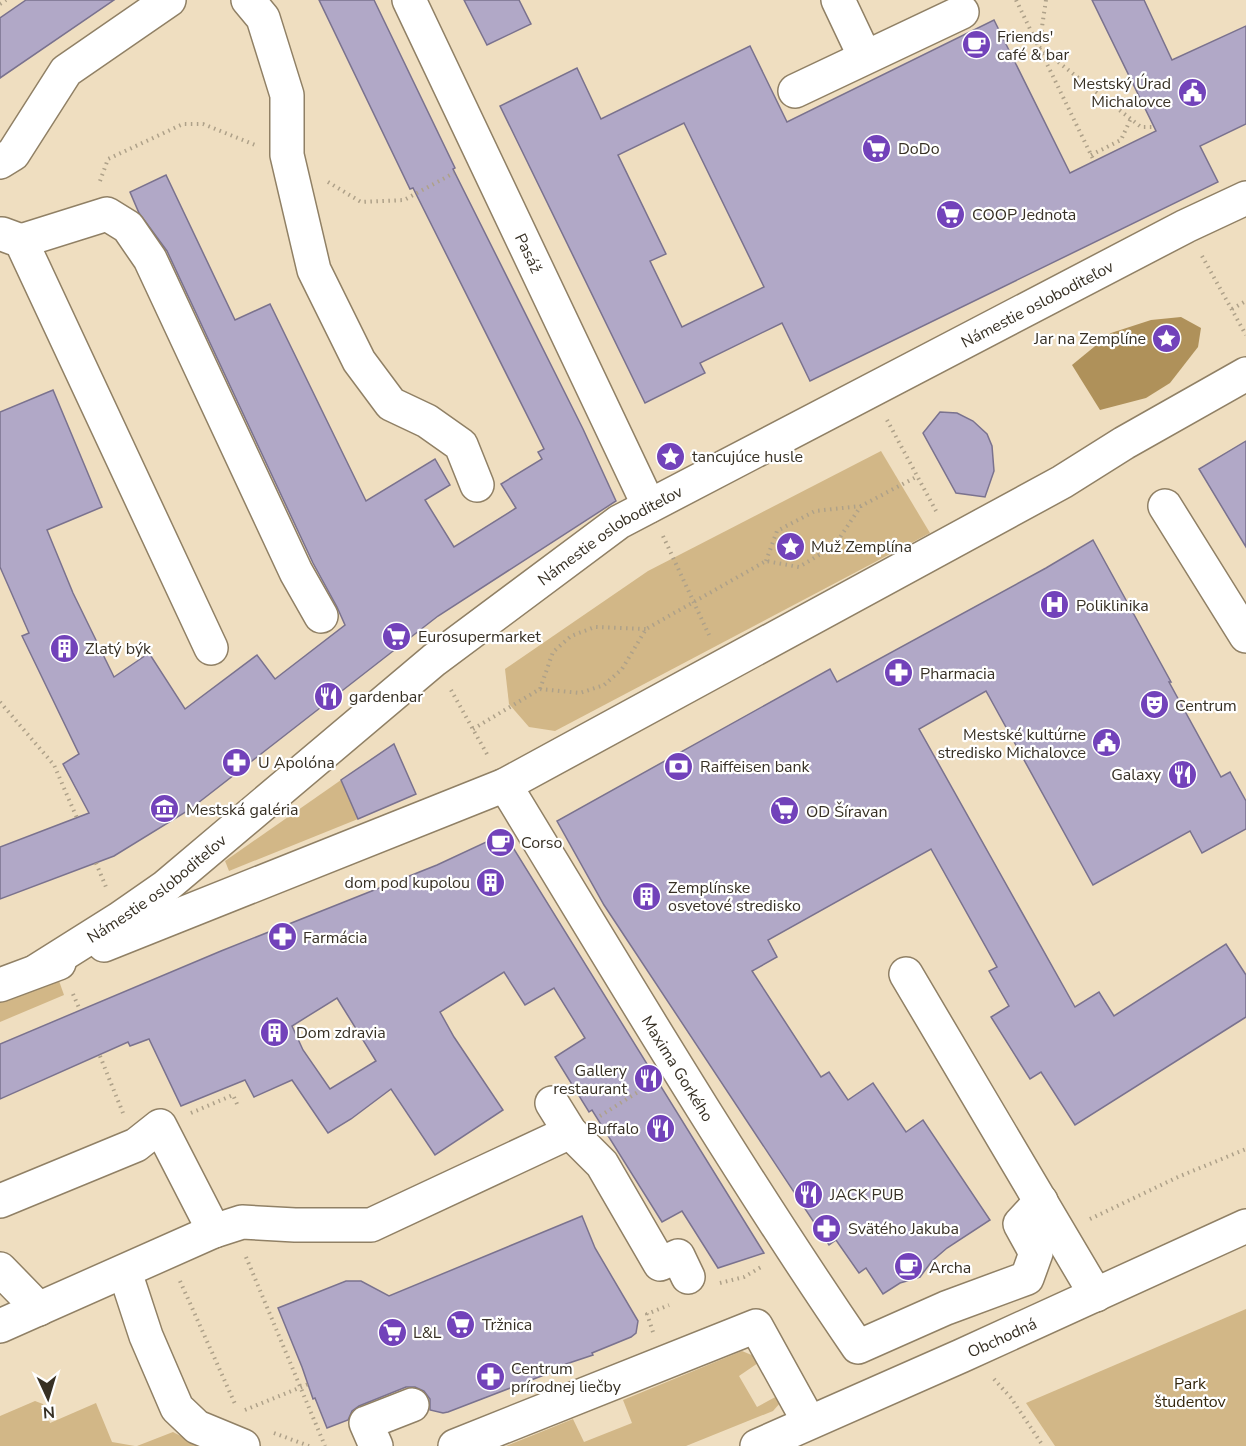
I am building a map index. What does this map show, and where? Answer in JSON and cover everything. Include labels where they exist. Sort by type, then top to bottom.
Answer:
[{"type":"street","points":[[0,162],[14,154],[66,71],[169,0]]},
{"type":"street","points":[[248,0],[263,18],[287,95],[287,156],[314,270],[359,361],[392,404],[427,421],[461,445],[477,485]]},
{"type":"street","name":"Pasáž","points":[[409,0],[649,506]]},
{"type":"street","points":[[838,0],[865,57]]},
{"type":"street","points":[[795,91],[962,12]]},
{"type":"street","name":"Námestie osloboditeľov","points":[[38,970],[165,887],[434,660],[619,522],[1186,226],[1246,198]]},
{"type":"street","points":[[211,648],[11,237],[107,214],[128,227],[150,259],[286,551],[321,616]]},
{"type":"street","name":"Námestie osloboditeľov","points":[[0,985],[505,785],[1062,482],[1124,443],[1246,374]]},
{"type":"street","points":[[1165,506],[1246,636]]},
{"type":"street","name":"Maxima Gorkého","points":[[505,785],[791,1249],[858,1347],[946,1308],[1028,1278],[1036,1253],[1020,1224],[1041,1201]]},
{"type":"street","points":[[906,974],[1096,1295]]},
{"type":"street","points":[[552,1103],[570,1132],[602,1164],[660,1264],[678,1256],[694,1288]]},
{"type":"street","points":[[0,1326],[213,1231],[242,1222],[371,1225],[570,1132]]},
{"type":"street","points":[[0,1201],[148,1136],[213,1231]]},
{"type":"street","name":"Obchodná","points":[[757,1446],[1246,1226]]},
{"type":"street","points":[[0,1269],[39,1309]]},
{"type":"street","points":[[125,1272],[146,1336],[177,1408],[197,1427],[257,1439]]},
{"type":"street","points":[[455,1446],[756,1326],[809,1422]]},
{"type":"street","points":[[376,1446],[366,1423],[412,1405]]},
{"type":"path","points":[[0,4],[6,0]]},
{"type":"path","points":[[1017,0],[1094,161]]},
{"type":"path","points":[[1039,47],[1046,0]]},
{"type":"path","points":[[1039,47],[1141,127],[1154,128]]},
{"type":"path","points":[[1091,155],[1121,140],[1131,118]]},
{"type":"path","points":[[1191,260],[1211,250]]},
{"type":"path","points":[[1202,255],[1246,335]]},
{"type":"path","points":[[1232,309],[1246,301]]},
{"type":"path","points":[[871,390],[952,540]]},
{"type":"path","points":[[766,561],[777,531],[815,511],[861,506],[918,476]]},
{"type":"path","points":[[649,506],[723,666]]},
{"type":"path","points":[[473,729],[540,689],[580,693],[604,685],[622,669],[646,629],[766,561],[799,567],[834,546],[861,506]]},
{"type":"path","points":[[655,542],[674,531]]},
{"type":"path","points":[[540,689],[553,652],[571,636],[595,627],[646,629]]},
{"type":"path","points":[[434,660],[505,785]]},
{"type":"path","points":[[0,702],[54,765],[76,818]]},
{"type":"path","points":[[100,1056],[148,1136],[233,1095],[237,1104]]},
{"type":"path","points":[[570,1132],[587,1125],[678,1067]]},
{"type":"path","points":[[1062,1236],[1085,1222],[1168,1182],[1246,1149]]},
{"type":"path","points":[[243,1248],[326,1446]]},
{"type":"path","points":[[653,1334],[647,1314],[694,1288],[744,1277],[791,1249]]},
{"type":"path","points":[[180,1280],[239,1413],[311,1383]]},
{"type":"path","points":[[1011,1398],[1043,1446]]},
{"type":"path","points":[[257,1439],[309,1446]]},
{"type":"green space","points":[[881,451],[930,533],[555,731],[529,727],[509,704],[505,669],[648,571]]},
{"type":"green space","points":[[341,780],[358,819],[229,871],[225,861]]},
{"type":"green space","points":[[58,978],[64,995],[0,1022],[0,1001]]},
{"type":"green space","name":"Park študentov","points":[[1246,1309],[1246,1446],[1055,1446],[1026,1403]]},
{"type":"green space","points":[[742,1351],[754,1356],[758,1363],[739,1376],[757,1407],[779,1395],[781,1402],[773,1411],[686,1446],[506,1446],[573,1419],[584,1442],[632,1423],[623,1400]]},
{"type":"green space","points":[[35,1401],[43,1404],[50,1423],[96,1403],[112,1442],[135,1446],[0,1446],[0,1416]]},
{"type":"green space","points":[[173,1432],[200,1446],[137,1446]]},
{"type":"shaded area","points":[[1181,317],[1201,328],[1198,347],[1170,383],[1146,398],[1100,410],[1072,365],[1111,333],[1151,320]]},
{"type":"building","points":[[26,0],[114,0],[0,78],[0,18]]},
{"type":"building","points":[[319,0],[374,0],[455,168],[453,169],[583,429],[616,501],[438,616],[189,810],[114,856],[0,899],[0,847],[89,813],[63,764],[79,754],[22,636],[29,633],[0,567],[0,412],[53,390],[102,507],[47,530],[73,593],[114,677],[149,653],[185,709],[257,655],[275,679],[345,625],[313,563],[167,251],[139,213],[130,192],[166,175],[235,320],[270,304],[366,501],[435,459],[450,485],[425,500],[454,547],[516,508],[501,484],[542,459],[538,452],[544,449],[413,188],[410,189]]},
{"type":"building","points":[[464,0],[519,0],[531,24],[487,45]]},
{"type":"building","points":[[1092,0],[1144,0],[1172,60],[1246,26],[1246,124],[1200,146],[1218,182],[810,381],[782,323],[700,363],[705,373],[645,403],[500,106],[577,68],[601,119],[750,46],[787,122],[994,20],[1070,173],[1156,131]],"holes":[[[684,123],[764,287],[682,327],[650,261],[666,254],[618,155]]]},
{"type":"building","points":[[940,412],[957,413],[973,421],[987,434],[992,446],[994,471],[985,497],[956,493],[923,433]]},
{"type":"building","points":[[1246,441],[1246,547],[1199,469]]},
{"type":"building","points":[[1093,540],[1221,777],[1230,772],[1246,801],[1246,829],[1202,853],[1190,831],[1093,885],[986,691],[919,729],[1075,1007],[1099,992],[1114,1016],[1226,944],[1246,975],[1246,1017],[1075,1125],[1041,1072],[1030,1079],[991,1017],[1009,1006],[989,971],[997,967],[931,849],[768,940],[777,957],[752,971],[821,1077],[829,1072],[848,1100],[873,1083],[906,1132],[923,1120],[990,1220],[947,1248],[932,1261],[920,1277],[900,1283],[883,1294],[866,1268],[859,1273],[836,1240],[829,1245],[604,905],[557,821],[830,669],[837,682]]},
{"type":"building","points":[[394,744],[416,794],[358,819],[341,780]]},
{"type":"building","points":[[499,836],[509,841],[764,1253],[718,1268],[682,1211],[662,1222],[592,1110],[589,1112],[555,1057],[585,1038],[554,988],[525,1005],[504,972],[440,1012],[503,1110],[435,1155],[391,1089],[328,1133],[292,1080],[254,1097],[245,1080],[181,1106],[149,1039],[130,1046],[128,1042],[0,1099],[0,1044],[221,951],[437,865]],"holes":[[[337,998],[376,1061],[330,1089],[303,1050],[292,1026]]]},
{"type":"building","name":"Tržnica","points":[[582,1216],[595,1248],[638,1321],[636,1333],[592,1353],[593,1355],[551,1369],[552,1372],[448,1412],[430,1410],[430,1399],[424,1391],[415,1387],[406,1387],[359,1406],[352,1411],[348,1420],[327,1428],[315,1398],[313,1399],[278,1308],[346,1281],[361,1281],[389,1296]]},
{"type":"place","name":"Friends' café & bar","points":[[976,45]]},
{"type":"place","name":"Mestský Úrad Michalovce","points":[[1192,92]]},
{"type":"place","name":"DoDo","points":[[877,148]]},
{"type":"place","name":"COOP Jednota","points":[[951,214]]},
{"type":"place","name":"Jar na Zemplíne","points":[[1167,338]]},
{"type":"place","name":"tancujúce husle","points":[[671,456]]},
{"type":"place","name":"Muž Zemplína","points":[[790,546]]},
{"type":"place","name":"Poliklinika","points":[[1055,605]]},
{"type":"place","name":"Eurosupermarket","points":[[397,636]]},
{"type":"place","name":"Zlatý býk","points":[[64,648]]},
{"type":"place","name":"Pharmacia","points":[[899,673]]},
{"type":"place","name":"gardenbar","points":[[328,696]]},
{"type":"place","name":"Centrum","points":[[1154,705]]},
{"type":"place","name":"Mestské kultúrne stredisko Michalovce","points":[[1107,743]]},
{"type":"place","name":"U Apolóna","points":[[237,762]]},
{"type":"place","name":"Raiffeisen bank","points":[[679,766]]},
{"type":"place","name":"Galaxy","points":[[1182,774]]},
{"type":"place","name":"Mestská galéria","points":[[165,809]]},
{"type":"place","name":"OD Šíravan","points":[[785,811]]},
{"type":"place","name":"Corso","points":[[500,842]]},
{"type":"place","name":"dom pod kupolou","points":[[491,882]]},
{"type":"place","name":"Zemplínske osvetové stredisko","points":[[647,896]]},
{"type":"place","name":"Farmácia","points":[[282,937]]},
{"type":"place","name":"Dom zdravia","points":[[275,1032]]},
{"type":"place","name":"Gallery restaurant","points":[[648,1079]]},
{"type":"place","name":"Buffalo","points":[[660,1128]]},
{"type":"place","name":"JACK PUB","points":[[809,1194]]},
{"type":"place","name":"Svätého Jakuba","points":[[827,1228]]},
{"type":"place","name":"Archa","points":[[908,1267]]},
{"type":"place","name":"Tržnica","points":[[461,1324]]},
{"type":"place","name":"L&L","points":[[392,1332]]},
{"type":"place","name":"Centrum prírodnej liečby","points":[[490,1377]]}]
